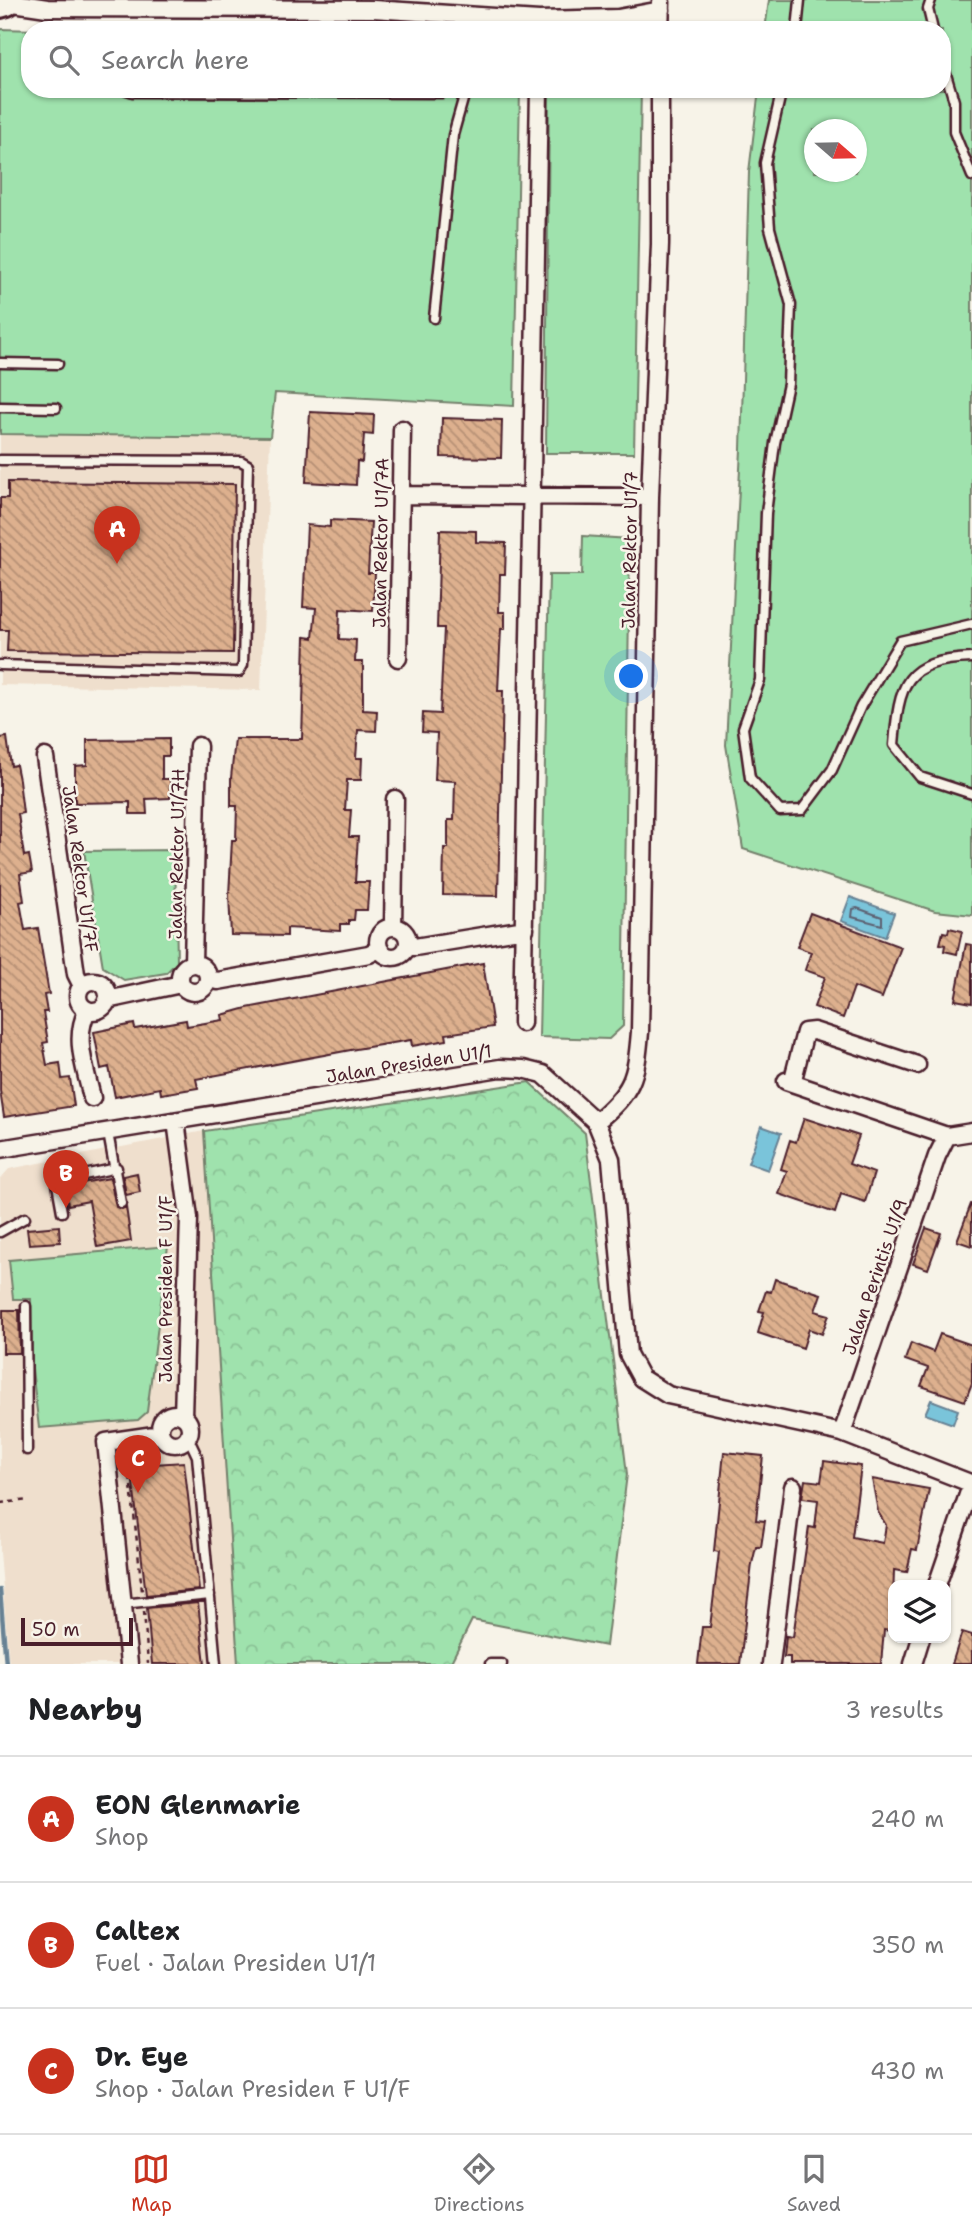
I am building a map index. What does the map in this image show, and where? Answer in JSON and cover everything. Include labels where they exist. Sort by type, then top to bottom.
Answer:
[{"type":"street","points":[[3,3],[47,8],[370,5],[505,21]]},
{"type":"street","points":[[584,21],[618,18],[661,5]]},
{"type":"street","points":[[522,1023],[539,98]]},
{"type":"street","name":"Jalan Rektor U1/7","points":[[596,1122],[617,1105],[637,1072],[650,497],[660,244],[660,98]]},
{"type":"street","name":"Jalan Rektor U1/7A","points":[[398,658],[402,429]]},
{"type":"street","points":[[401,495],[650,497]]},
{"type":"street","name":"Jalan Rektor U1/7H","points":[[193,963],[198,746]]},
{"type":"street","name":"Jalan Rektor U1/7F","points":[[45,757],[76,974],[82,986]]},
{"type":"street","points":[[393,927],[395,799]]},
{"type":"street","points":[[393,927],[405,933],[408,946],[403,953],[394,957],[385,955],[379,949],[380,934],[393,927]]},
{"type":"street","points":[[408,946],[525,929]]},
{"type":"street","points":[[209,979],[218,981],[369,954],[379,949]]},
{"type":"street","points":[[193,963],[205,968],[209,979],[205,988],[197,992],[187,990],[181,984],[182,970],[193,963]]},
{"type":"street","points":[[88,1010],[79,1000],[82,986],[90,981],[100,983],[106,990],[107,1000]]},
{"type":"street","points":[[92,1098],[80,1045],[82,1018],[88,1010],[101,1008],[107,1000],[181,984]]},
{"type":"street","points":[[917,1066],[814,1031],[805,1032],[789,1082],[947,1136],[972,1132]]},
{"type":"street","name":"Jalan Presiden U1/1","points":[[0,1149],[499,1068],[523,1069],[543,1074],[596,1122],[611,1159],[628,1354],[641,1378],[668,1395],[842,1433],[971,1483]]},
{"type":"street","name":"Jalan Presiden F U1/F","points":[[176,1121],[189,1218],[183,1416],[190,1424],[188,1437]]},
{"type":"street","name":"Jalan Perintis U1/9","points":[[842,1433],[932,1169],[947,1136]]},
{"type":"street","points":[[183,1416],[174,1414],[166,1418],[161,1425],[161,1434],[171,1444],[181,1444],[188,1437]]},
{"type":"street","points":[[129,1664],[106,1442],[161,1434]]},
{"type":"street","points":[[939,1580],[971,1483]]},
{"type":"street","points":[[771,1664],[793,1487]]},
{"type":"street","points":[[913,1664],[919,1643]]},
{"type":"lane","points":[[798,21],[800,0]]},
{"type":"lane","points":[[931,0],[928,9],[931,21]]},
{"type":"lane","points":[[951,91],[954,101],[954,132],[972,176]]},
{"type":"lane","points":[[434,318],[453,135],[463,98]]},
{"type":"lane","points":[[780,98],[765,163],[770,228],[791,305],[788,384],[775,443],[766,513],[760,680],[743,728],[750,778],[780,811],[802,810],[832,770],[861,706],[900,640],[972,624]]},
{"type":"lane","points":[[0,363],[58,364]]},
{"type":"lane","points":[[0,407],[56,408]]},
{"type":"lane","points":[[0,460],[241,461],[248,465],[243,665],[239,672],[0,666]]},
{"type":"lane","points":[[972,658],[947,659],[916,671],[898,701],[894,745],[920,778],[972,794]]},
{"type":"lane","points":[[108,1133],[117,1168],[121,1203]]},
{"type":"lane","points":[[62,1212],[57,1184],[60,1180],[117,1168]]},
{"type":"lane","points":[[0,1232],[25,1218]]},
{"type":"lane","points":[[26,1306],[27,1450]]},
{"type":"lane","points":[[188,1437],[197,1456],[216,1664]]},
{"type":"lane","points":[[122,1604],[210,1595]]},
{"type":"lane","points":[[490,1664],[502,1664]]},
{"type":"path","points":[[128,1456],[148,1664]]},
{"type":"path","points":[[1,1503],[29,1500]]},
{"type":"shaded area","points":[[0,434],[270,437],[261,690],[0,685]]},
{"type":"shaded area","points":[[204,1131],[238,1664],[9,1664],[0,1552],[0,1179],[9,1169]]},
{"type":"green space","points":[[769,0],[972,0],[972,915],[935,911],[743,849],[726,745],[741,449],[749,172],[758,98],[951,98],[951,21],[766,21]]},
{"type":"green space","points":[[0,29],[21,30],[21,98],[520,98],[514,406],[275,393],[270,437],[0,434]]},
{"type":"green space","points":[[549,98],[641,98],[634,453],[546,453]]},
{"type":"green space","points":[[583,536],[630,539],[623,1026],[609,1039],[539,1037],[549,575],[582,575]]},
{"type":"green space","points":[[175,850],[177,962],[166,973],[124,980],[103,967],[84,851]]},
{"type":"green space","points":[[529,1082],[585,1133],[627,1474],[606,1646],[472,1620],[450,1664],[238,1664],[204,1131]]},
{"type":"green space","points":[[168,1246],[147,1412],[138,1420],[39,1428],[32,1369],[31,1299],[13,1299],[9,1260]]},
{"type":"water","points":[[850,897],[894,913],[885,937],[841,921]]},
{"type":"water","points":[[761,1126],[781,1133],[768,1170],[748,1163]]},
{"type":"water","points":[[931,1400],[958,1410],[953,1424],[925,1414]]},
{"type":"building","points":[[310,412],[374,415],[373,435],[364,434],[362,462],[357,461],[356,485],[306,482]]},
{"type":"building","points":[[442,418],[502,420],[501,458],[441,457]]},
{"type":"building","points":[[8,482],[235,484],[233,653],[7,651],[8,630],[0,630],[0,498],[8,498]]},
{"type":"building","points":[[330,520],[371,522],[368,573],[375,573],[373,611],[340,609],[339,639],[356,640],[355,662],[363,662],[363,710],[377,711],[376,731],[358,730],[356,758],[362,758],[361,780],[347,780],[345,810],[351,810],[349,837],[358,837],[355,882],[369,882],[367,910],[355,910],[354,920],[349,920],[349,924],[340,924],[340,931],[287,928],[287,936],[231,935],[229,895],[237,806],[231,806],[235,739],[302,739],[305,637],[313,638],[316,608],[303,607],[307,525],[330,527]]},
{"type":"building","points":[[440,530],[476,531],[476,542],[506,543],[505,574],[500,574],[499,612],[505,612],[505,629],[501,629],[498,691],[503,691],[498,896],[443,895],[444,848],[448,848],[448,820],[454,820],[455,781],[435,780],[437,733],[422,732],[423,713],[440,714],[444,628],[437,628]]},
{"type":"building","points":[[7,737],[11,766],[16,765],[19,780],[23,813],[18,814],[24,856],[29,855],[32,872],[20,874],[24,901],[20,902],[25,930],[38,928],[49,994],[44,995],[47,1012],[43,1012],[48,1042],[43,1043],[47,1065],[60,1063],[62,1079],[70,1078],[74,1106],[4,1117],[0,1091],[0,738]]},
{"type":"building","points":[[169,739],[169,756],[162,756],[162,779],[170,779],[170,798],[146,799],[147,814],[130,814],[130,802],[75,803],[75,766],[87,765],[87,740]]},
{"type":"building","points":[[810,913],[901,947],[882,998],[854,987],[843,1018],[814,1007],[825,977],[805,970],[811,952],[797,947]]},
{"type":"building","points":[[949,928],[962,931],[957,954],[944,951],[945,945],[940,944],[943,932],[948,933]]},
{"type":"building","points":[[966,944],[972,945],[972,1003],[955,1000]]},
{"type":"building","points":[[483,963],[493,1027],[446,1034],[447,1040],[412,1046],[411,1040],[196,1079],[198,1088],[161,1094],[160,1088],[115,1097],[109,1067],[101,1069],[94,1032],[134,1024],[135,1029],[186,1020],[187,1026],[223,1020],[222,1015],[247,1008]]},
{"type":"building","points":[[804,1118],[859,1136],[849,1164],[874,1173],[865,1202],[841,1194],[835,1213],[779,1194],[787,1171],[781,1169],[790,1140],[796,1142]]},
{"type":"building","points":[[137,1173],[140,1192],[126,1195],[123,1176]]},
{"type":"building","points":[[110,1178],[116,1207],[126,1207],[131,1241],[97,1247],[89,1201],[68,1205],[65,1186]]},
{"type":"building","points":[[972,1204],[972,1246],[957,1241]]},
{"type":"building","points":[[59,1226],[60,1242],[29,1244],[27,1229]]},
{"type":"building","points":[[926,1228],[941,1233],[928,1269],[913,1264]]},
{"type":"building","points":[[775,1279],[821,1294],[815,1311],[829,1315],[822,1334],[809,1329],[803,1348],[758,1333],[764,1312],[759,1311],[766,1291],[771,1292]]},
{"type":"building","points":[[3,1310],[19,1310],[20,1353],[3,1353]]},
{"type":"building","points":[[940,1334],[972,1345],[972,1383],[965,1401],[921,1386],[928,1368],[905,1360],[911,1343],[933,1352]]},
{"type":"building","points":[[724,1452],[763,1456],[756,1520],[765,1521],[761,1547],[756,1547],[752,1564],[740,1664],[698,1664],[702,1627],[710,1627],[719,1552],[714,1551]]},
{"type":"building","points":[[824,1461],[861,1466],[852,1537],[883,1543],[886,1525],[878,1512],[872,1479],[929,1489],[917,1550],[912,1549],[907,1572],[894,1570],[894,1580],[888,1580],[888,1630],[884,1630],[881,1664],[790,1664],[790,1657],[784,1657],[786,1636],[793,1637],[809,1527],[815,1528],[818,1500],[802,1498],[805,1480],[821,1482]]},
{"type":"building","points":[[184,1462],[199,1590],[146,1595],[132,1474],[138,1465]]},
{"type":"building","points":[[198,1603],[205,1664],[152,1664],[147,1608]]},
{"type":"building","points":[[962,1632],[972,1635],[972,1664],[952,1664]]},
{"type":"waterway","points":[[0,1590],[6,1664]]},
{"type":"place","name":"EON Glenmarie","points":[[117,564]]},
{"type":"place","name":"Caltex","points":[[66,1208]]},
{"type":"place","name":"Dr. Eye","points":[[138,1493]]}]
